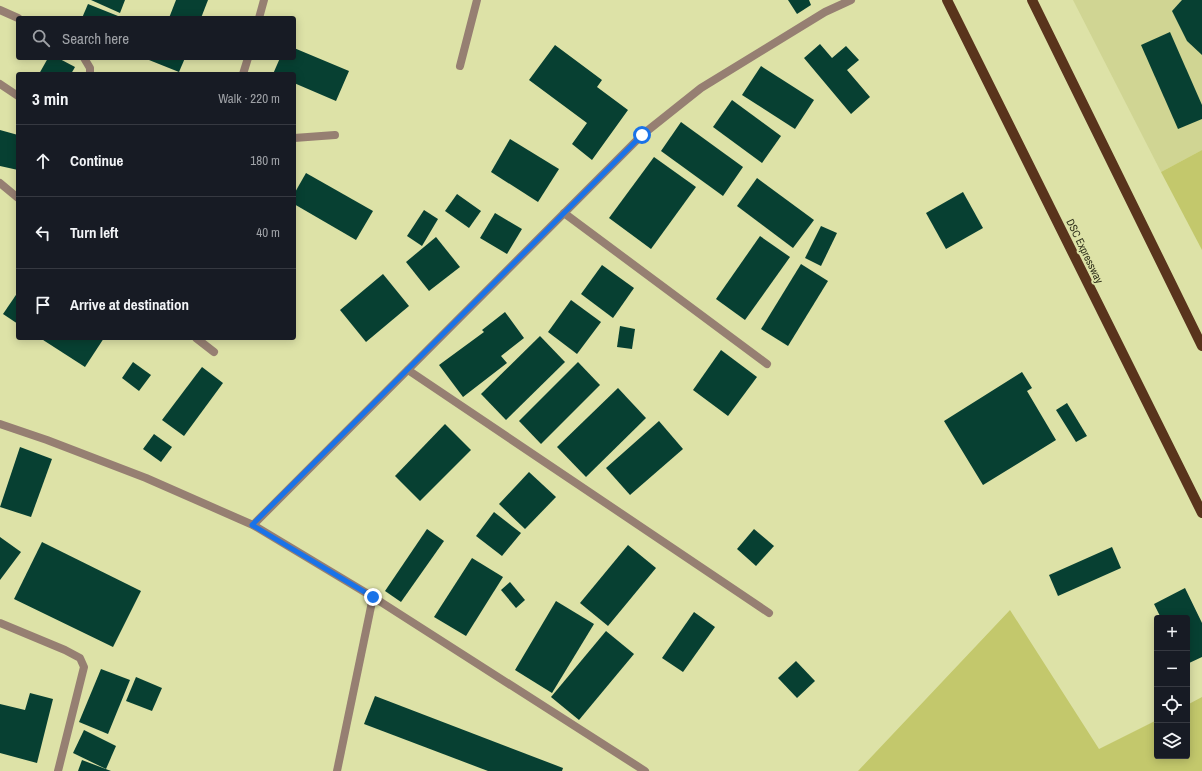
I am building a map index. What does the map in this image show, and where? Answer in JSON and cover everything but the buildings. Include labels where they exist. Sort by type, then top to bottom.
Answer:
[{"type":"main road","name":"DSC Expressway","points":[[947,0],[1202,513]]},
{"type":"main road","points":[[1032,0],[1202,346]]},
{"type":"street","points":[[260,16],[264,0]]},
{"type":"street","points":[[460,66],[478,0]]},
{"type":"street","points":[[252,525],[642,135],[701,88],[825,12],[851,0]]},
{"type":"street","points":[[0,10],[16,17]]},
{"type":"street","points":[[85,60],[90,68],[90,72]]},
{"type":"street","points":[[244,72],[247,60]]},
{"type":"street","points":[[0,84],[16,95]]},
{"type":"street","points":[[296,138],[335,135]]},
{"type":"street","points":[[0,183],[16,196]]},
{"type":"street","points":[[564,213],[767,364]]},
{"type":"street","points":[[199,340],[214,352]]},
{"type":"street","points":[[408,370],[769,613]]},
{"type":"street","points":[[0,424],[47,440],[146,478],[252,525],[373,597],[645,771]]},
{"type":"street","points":[[337,771],[373,597]]},
{"type":"street","points":[[0,623],[65,650],[80,658],[84,667],[58,771]]},
{"type":"shaded area","points":[[1073,0],[1202,0],[1202,150],[1161,172]]},
{"type":"shaded area","points":[[1202,150],[1202,250],[1161,172]]},
{"type":"shaded area","points":[[1010,610],[1099,749],[1154,722],[1154,759],[1190,759],[1190,703],[1202,697],[1202,771],[858,771]]},
{"type":"route","points":[[373,597],[252,525],[642,135]]}]
